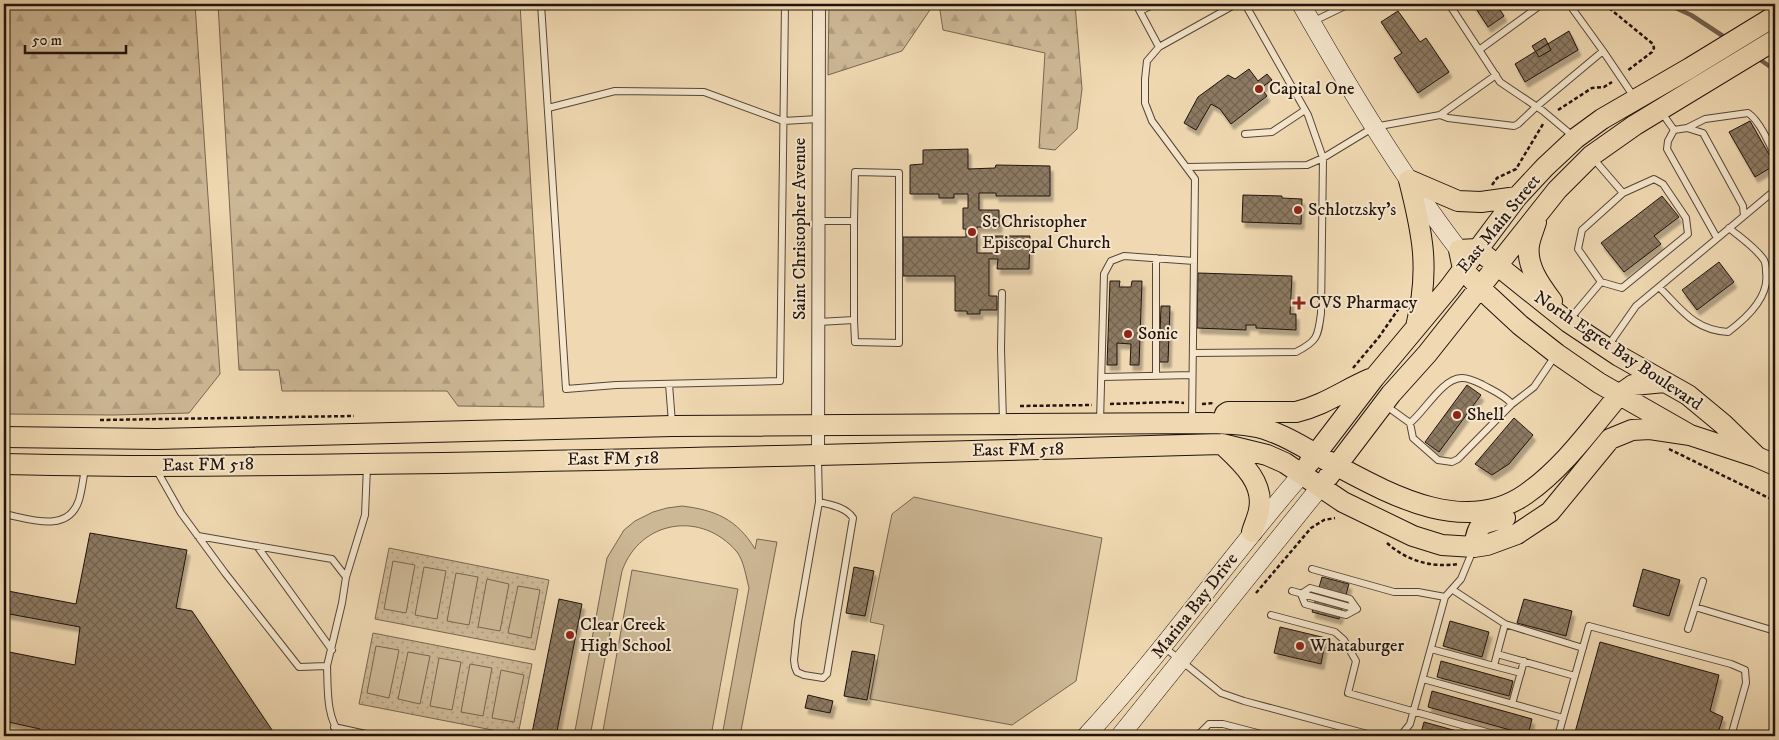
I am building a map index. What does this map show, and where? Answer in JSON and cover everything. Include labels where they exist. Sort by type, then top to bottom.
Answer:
[{"type":"main road","points":[[1301,4],[1374,127],[1409,180],[1466,256]]},
{"type":"main road","name":"East Main Street","points":[[1302,474],[1374,378],[1416,329],[1466,256],[1545,167],[1576,138],[1602,119],[1635,99],[1723,52],[1771,34]]},
{"type":"main road","name":"East Main Street","points":[[1321,486],[1391,394],[1427,354],[1557,190],[1591,156],[1664,104],[1708,82],[1771,34]]},
{"type":"main road","points":[[1409,180],[1458,201],[1474,203],[1517,197]]},
{"type":"main road","points":[[1409,180],[1418,216],[1425,264],[1416,329]]},
{"type":"main road","points":[[1540,212],[1528,246],[1530,264],[1538,282],[1568,322]]},
{"type":"main road","name":"North Egret Bay Boulevard","points":[[1466,256],[1497,265],[1568,322],[1695,401],[1723,424],[1757,457]]},
{"type":"main road","name":"North Egret Bay Boulevard","points":[[1466,256],[1479,287],[1520,325],[1557,354],[1619,395],[1690,435],[1757,457],[1775,465]]},
{"type":"main road","points":[[1201,422],[1228,412],[1296,412],[1304,410],[1328,402],[1355,385],[1374,378]]},
{"type":"main road","points":[[1474,547],[1478,528],[1482,524],[1505,518],[1535,502],[1552,474],[1619,395],[1633,385],[1665,382]]},
{"type":"main road","name":"East FM 518","points":[[4,437],[157,439],[672,426],[1201,422],[1253,426],[1271,431],[1316,453],[1363,480],[1418,504],[1446,512],[1466,513],[1489,510],[1510,504],[1552,474]]},
{"type":"main road","points":[[672,426],[674,458]]},
{"type":"main road","name":"East FM 518","points":[[4,464],[154,466],[368,464],[818,455],[1222,444],[1267,455],[1285,463],[1343,502],[1413,536],[1442,545],[1474,547],[1487,545],[1517,534],[1550,512],[1610,439],[1632,430],[1650,429],[1690,435]]},
{"type":"main road","points":[[363,434],[368,464]]},
{"type":"main road","points":[[154,466],[157,439]]},
{"type":"main road","points":[[1222,444],[1253,478],[1259,490],[1260,508],[1252,532]]},
{"type":"main road","name":"Marina Bay Drive","points":[[1086,736],[1133,684],[1252,532],[1302,474]]},
{"type":"main road","name":"Marina Bay Drive","points":[[1120,736],[1321,486]]},
{"type":"street","name":"Saint Christopher Avenue","points":[[818,455],[819,4]]},
{"type":"lane","points":[[541,4],[566,390],[616,385],[780,381],[785,4]]},
{"type":"lane","points":[[1136,4],[1159,47]]},
{"type":"lane","points":[[1140,12],[1155,4]]},
{"type":"lane","points":[[1201,422],[1192,375],[1195,179],[1152,121],[1145,103],[1145,79],[1147,61],[1159,47],[1236,4]]},
{"type":"lane","points":[[1193,353],[1296,352],[1309,345],[1318,334],[1321,312],[1323,158],[1305,110],[1245,4]]},
{"type":"lane","points":[[1311,22],[1349,4]]},
{"type":"lane","points":[[1449,4],[1500,82],[1576,138]]},
{"type":"lane","points":[[1526,4],[1532,11]]},
{"type":"lane","points":[[1479,50],[1542,4]]},
{"type":"lane","points":[[1569,4],[1635,99]]},
{"type":"lane","points":[[1440,115],[1448,118],[1514,126],[1603,51]]},
{"type":"lane","points":[[1187,167],[1307,165],[1323,158],[1374,127],[1440,115],[1496,75]]},
{"type":"lane","points":[[548,108],[615,91],[704,92],[784,121],[818,119]]},
{"type":"lane","points":[[1664,104],[1674,130],[1668,141],[1667,149],[1717,238]]},
{"type":"lane","points":[[1245,134],[1272,132],[1305,110]]},
{"type":"lane","points":[[1674,130],[1686,128],[1705,119],[1748,113],[1764,134],[1775,157]]},
{"type":"lane","points":[[1686,128],[1703,133],[1743,206],[1744,216]]},
{"type":"lane","points":[[1591,156],[1623,193]]},
{"type":"lane","points":[[856,172],[899,173],[899,343],[855,342],[854,320],[856,172]]},
{"type":"lane","points":[[1654,179],[1663,184],[1686,218],[1688,234],[1622,288],[1601,282],[1578,249],[1582,230],[1623,193],[1654,179]]},
{"type":"lane","points":[[1607,348],[1636,306],[1775,190]]},
{"type":"lane","points":[[818,220],[854,221]]},
{"type":"lane","points":[[1659,287],[1693,322],[1710,330],[1728,332],[1737,325],[1762,298],[1768,280],[1765,262],[1754,249],[1730,228]]},
{"type":"lane","points":[[1100,423],[1104,274],[1111,261],[1124,256],[1194,261]]},
{"type":"lane","points":[[1156,258],[1156,376]]},
{"type":"lane","points":[[1568,322],[1601,282]]},
{"type":"lane","points":[[1002,293],[1003,424]]},
{"type":"lane","points":[[818,322],[854,320]]},
{"type":"lane","points":[[1384,404],[1410,423],[1413,438],[1438,460],[1452,462],[1458,459],[1512,404],[1534,387],[1557,354]]},
{"type":"lane","points":[[1102,377],[1192,375]]},
{"type":"lane","points":[[1410,423],[1417,418],[1451,380],[1463,378],[1476,381],[1505,396],[1512,404]]},
{"type":"lane","points":[[669,384],[672,426]]},
{"type":"lane","points":[[818,455],[819,502],[798,622],[794,667],[797,672],[804,675],[823,678],[827,674],[853,518],[849,512],[819,502]]},
{"type":"lane","points":[[342,736],[334,727],[328,703],[327,666],[332,650],[346,577],[366,515],[368,464]]},
{"type":"lane","points":[[4,514],[52,523],[66,519],[73,512],[79,500],[86,465]]},
{"type":"lane","points":[[154,466],[181,513],[225,573],[300,667],[327,666]]},
{"type":"lane","points":[[198,536],[332,559],[346,577]]},
{"type":"lane","points":[[257,546],[332,650]]},
{"type":"lane","points":[[1386,736],[1402,734],[1410,724],[1446,597],[1461,579],[1474,547]]},
{"type":"lane","points":[[1312,569],[1394,592],[1418,592],[1446,597]]},
{"type":"lane","points":[[1688,629],[1703,581]]},
{"type":"lane","points":[[1292,591],[1300,594],[1305,604],[1346,615],[1357,609],[1350,599],[1310,588],[1300,594]]},
{"type":"lane","points":[[1453,590],[1505,624],[1583,648]]},
{"type":"lane","points":[[1695,607],[1775,631]]},
{"type":"lane","points":[[1270,615],[1336,632],[1344,640],[1356,661],[1348,693],[1500,736]]},
{"type":"lane","points":[[1494,666],[1505,624]]},
{"type":"lane","points":[[1558,736],[1589,626],[1731,664],[1745,670],[1746,683],[1730,736]]},
{"type":"lane","points":[[1163,646],[1221,693],[1244,702],[1374,736]]},
{"type":"lane","points":[[1431,648],[1520,673]]},
{"type":"lane","points":[[1497,654],[1575,676]]},
{"type":"lane","points":[[1512,704],[1524,661]]},
{"type":"lane","points":[[1423,679],[1563,718]]},
{"type":"lane","points":[[1197,736],[1209,724],[1223,724],[1269,736]]},
{"type":"lane","points":[[334,727],[375,736]]},
{"type":"path","points":[[1490,190],[1497,178],[1516,169],[1526,155],[1539,128],[1549,117],[1592,88],[1604,87],[1652,52],[1653,44],[1604,4]]},
{"type":"path","points":[[1349,372],[1396,314],[1406,294]]},
{"type":"green space","points":[[4,4],[195,4],[220,374],[189,413],[113,415],[4,414]]},
{"type":"green space","points":[[218,4],[520,4],[544,407],[458,406],[447,391],[282,391],[279,370],[239,370]]},
{"type":"green space","points":[[829,4],[934,4],[902,51],[828,75]]},
{"type":"green space","points":[[939,4],[1075,4],[1082,89],[1077,129],[1055,150],[1039,148],[1045,53],[943,30]]},
{"type":"green space","points":[[914,497],[1102,538],[1076,681],[1012,725],[870,699],[884,625],[870,622],[892,514]]},
{"type":"green space","points":[[682,506],[715,513],[733,523],[741,530],[755,549],[757,539],[777,542],[740,736],[722,736],[749,588],[746,574],[737,552],[723,539],[707,530],[690,526],[673,527],[657,532],[643,541],[631,554],[622,571],[590,736],[574,736],[607,558],[624,530],[635,521],[653,512]]},
{"type":"green space","points":[[389,548],[549,580],[535,650],[375,619]]},
{"type":"green space","points":[[393,561],[415,565],[406,613],[384,609]]},
{"type":"green space","points":[[424,567],[446,571],[437,619],[415,615]]},
{"type":"green space","points":[[632,570],[738,589],[711,736],[602,736]]},
{"type":"green space","points":[[456,573],[478,577],[469,625],[447,621]]},
{"type":"green space","points":[[487,579],[509,584],[500,631],[478,627]]},
{"type":"green space","points":[[518,586],[540,590],[531,638],[508,633]]},
{"type":"green space","points":[[373,633],[532,664],[518,735],[359,704]]},
{"type":"green space","points":[[376,646],[399,650],[389,698],[367,693]]},
{"type":"green space","points":[[408,652],[430,656],[420,704],[398,699]]},
{"type":"green space","points":[[439,658],[461,662],[452,710],[430,706]]},
{"type":"green space","points":[[470,664],[492,668],[483,716],[461,712]]},
{"type":"green space","points":[[501,670],[524,675],[514,722],[492,718]]},
{"type":"building","points":[[1473,4],[1496,4],[1504,16],[1488,27]]},
{"type":"building","points":[[1398,11],[1420,42],[1426,38],[1449,72],[1418,93],[1394,58],[1402,53],[1381,22]]},
{"type":"building","points":[[1569,31],[1578,50],[1525,82],[1515,64]]},
{"type":"building","points":[[1545,38],[1551,50],[1539,57],[1532,46]]},
{"type":"building","points":[[1249,69],[1258,81],[1267,74],[1272,80],[1261,88],[1267,96],[1231,124],[1220,109],[1211,104],[1196,130],[1184,123],[1198,97],[1228,75],[1235,79]]},
{"type":"building","points":[[1750,121],[1775,165],[1755,177],[1729,132]]},
{"type":"building","name":"St Christopher Episcopal Church","points":[[968,149],[968,169],[995,168],[996,165],[1050,166],[1050,196],[996,196],[996,193],[979,193],[979,210],[999,210],[999,227],[977,227],[977,253],[995,253],[994,236],[1030,236],[1029,269],[997,269],[998,259],[989,259],[989,296],[997,296],[997,310],[980,310],[980,314],[967,314],[967,311],[955,311],[955,276],[903,276],[903,237],[966,237],[966,229],[963,229],[963,208],[968,208],[968,194],[954,194],[954,198],[939,198],[939,194],[910,194],[910,165],[923,164],[923,150]]},
{"type":"building","points":[[1243,195],[1282,196],[1282,198],[1302,199],[1301,224],[1242,222]]},
{"type":"building","points":[[1662,196],[1679,217],[1654,236],[1661,244],[1624,272],[1601,243]]},
{"type":"building","points":[[1719,262],[1734,282],[1697,310],[1682,290]]},
{"type":"building","points":[[1198,273],[1292,276],[1290,314],[1296,314],[1296,330],[1256,328],[1256,325],[1246,325],[1246,330],[1197,328]]},
{"type":"building","points":[[1110,281],[1120,281],[1119,287],[1131,287],[1132,281],[1142,281],[1139,365],[1130,365],[1131,344],[1117,343],[1117,365],[1107,365]]},
{"type":"building","points":[[1161,306],[1170,306],[1168,362],[1159,362]]},
{"type":"building","points":[[1467,385],[1481,395],[1439,452],[1425,442]]},
{"type":"building","points":[[1514,418],[1533,435],[1509,464],[1492,475],[1475,464]]},
{"type":"building","points":[[90,533],[187,550],[176,608],[192,611],[276,736],[39,736],[40,729],[4,721],[4,651],[75,665],[80,627],[4,613],[8,591],[76,604]]},
{"type":"building","points":[[854,567],[874,571],[865,616],[846,613]]},
{"type":"building","points":[[1643,569],[1680,580],[1669,616],[1633,606]]},
{"type":"building","points":[[1322,577],[1349,584],[1339,619],[1312,612]]},
{"type":"building","points":[[559,599],[582,604],[556,736],[547,736],[532,733]]},
{"type":"building","points":[[1524,599],[1572,611],[1566,636],[1517,623]]},
{"type":"building","points":[[1450,621],[1489,632],[1482,657],[1443,646]]},
{"type":"building","name":"Whataburger","points":[[1280,627],[1326,638],[1321,664],[1274,653]]},
{"type":"building","points":[[1600,642],[1719,675],[1710,711],[1723,717],[1717,736],[1574,736]]},
{"type":"building","points":[[852,651],[875,655],[867,700],[844,696]]},
{"type":"building","points":[[1441,661],[1513,681],[1509,696],[1437,677]]},
{"type":"building","points":[[1432,691],[1532,719],[1528,735],[1428,707]]},
{"type":"building","points":[[808,695],[833,701],[830,713],[805,708]]},
{"type":"building","points":[[1424,722],[1475,736],[1420,736]]},
{"type":"building","points":[[1218,730],[1241,736],[1216,736]]},
{"type":"building","points":[[1242,733],[1255,736],[1241,736]]},
{"type":"waterway","points":[[1667,4],[1691,15],[1726,38]]},
{"type":"waterway","points":[[1756,57],[1775,70]]},
{"type":"place","name":"Capital One","points":[[1259,89]]},
{"type":"place","name":"Schlotzsky's","points":[[1298,210]]},
{"type":"place","name":"St Christopher Episcopal Church","points":[[972,232]]},
{"type":"place","name":"CVS Pharmacy","points":[[1299,303]]},
{"type":"place","name":"Sonic","points":[[1128,334]]},
{"type":"place","name":"Shell","points":[[1457,415]]},
{"type":"place","name":"Clear Creek High School","points":[[570,635]]},
{"type":"place","name":"Whataburger","points":[[1300,646]]}]
